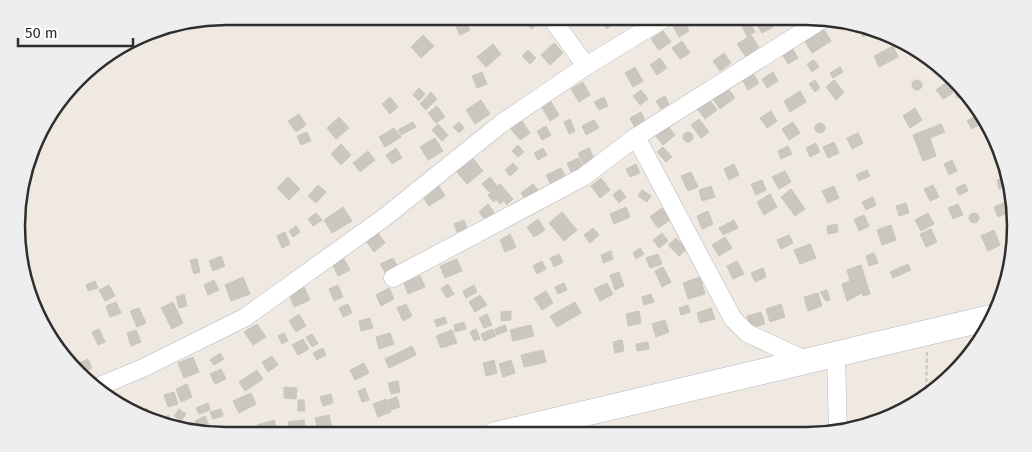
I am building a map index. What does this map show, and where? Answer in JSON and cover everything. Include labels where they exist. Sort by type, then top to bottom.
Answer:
[{"type":"main road","points":[[553,427],[836,353],[984,319]]},
{"type":"street","points":[[556,25],[586,66]]},
{"type":"street","points":[[103,385],[143,368],[244,318],[385,217],[502,123],[586,66],[653,25]]},
{"type":"street","points":[[393,278],[583,177],[636,137],[813,25]]},
{"type":"street","points":[[636,137],[732,319],[747,333],[807,361]]},
{"type":"street","points":[[836,353],[838,424]]},
{"type":"path","points":[[926,386],[927,332]]},
{"type":"building","points":[[455,25],[468,25],[470,30],[460,35]]},
{"type":"building","points":[[604,25],[612,25],[607,29]]},
{"type":"building","points":[[686,25],[689,31],[679,37],[673,26]]},
{"type":"building","points":[[742,25],[751,25],[755,32],[747,36]]},
{"type":"building","points":[[757,25],[771,25],[773,27],[762,33]]},
{"type":"building","points":[[823,28],[831,41],[812,53],[804,40]]},
{"type":"building","points":[[663,31],[671,42],[659,50],[651,39]]},
{"type":"building","points":[[423,35],[434,46],[421,58],[411,47]]},
{"type":"building","points":[[751,35],[759,47],[746,57],[737,44]]},
{"type":"building","points":[[682,41],[690,53],[680,59],[672,48]]},
{"type":"building","points":[[554,43],[563,53],[550,65],[541,55]]},
{"type":"building","points":[[493,44],[501,54],[486,67],[477,57]]},
{"type":"building","points":[[893,46],[898,57],[879,67],[874,56]]},
{"type":"building","points":[[792,48],[798,58],[788,64],[782,54]]},
{"type":"building","points":[[528,50],[536,58],[530,64],[522,56]]},
{"type":"building","points":[[724,53],[731,63],[720,71],[713,61]]},
{"type":"building","points":[[660,58],[667,68],[657,75],[650,65]]},
{"type":"building","points":[[814,60],[819,67],[812,72],[807,64]]},
{"type":"building","points":[[635,67],[643,81],[633,87],[625,73]]},
{"type":"building","points":[[840,67],[843,72],[833,78],[830,73]]},
{"type":"building","points":[[482,72],[487,84],[477,88],[472,76]]},
{"type":"building","points":[[752,72],[759,83],[748,90],[742,79]]},
{"type":"building","points":[[773,72],[778,81],[767,88],[762,79]]},
{"type":"building","points":[[815,80],[820,88],[815,92],[809,84]]},
{"type":"building","points":[[834,80],[844,92],[836,100],[826,87]]},
{"type":"building","points":[[915,80],[919,80],[922,85],[921,89],[915,90],[912,87],[912,83]]},
{"type":"building","points":[[583,82],[590,95],[579,102],[571,89]]},
{"type":"building","points":[[946,82],[953,93],[943,99],[936,90]]},
{"type":"building","points":[[725,84],[735,98],[720,109],[710,95]]},
{"type":"building","points":[[419,88],[425,94],[419,101],[413,95]]},
{"type":"building","points":[[641,90],[648,99],[640,105],[633,96]]},
{"type":"building","points":[[800,91],[806,102],[790,112],[784,101]]},
{"type":"building","points":[[431,92],[437,99],[426,110],[420,104]]},
{"type":"building","points":[[665,96],[669,104],[661,109],[656,101]]},
{"type":"building","points":[[390,97],[398,107],[390,114],[382,104]]},
{"type":"building","points":[[604,97],[608,106],[599,110],[594,102]]},
{"type":"building","points":[[708,98],[717,110],[705,119],[696,107]]},
{"type":"building","points":[[481,100],[490,114],[475,124],[466,110]]},
{"type":"building","points":[[550,100],[559,115],[550,121],[541,106]]},
{"type":"building","points":[[437,106],[445,117],[436,123],[428,113]]},
{"type":"building","points":[[915,108],[922,120],[910,128],[903,116]]},
{"type":"building","points":[[771,111],[777,121],[767,128],[760,118]]},
{"type":"building","points":[[641,112],[646,122],[635,128],[630,118]]},
{"type":"building","points":[[299,114],[306,125],[296,132],[288,121]]},
{"type":"building","points":[[974,116],[979,125],[972,129],[967,121]]},
{"type":"building","points":[[339,117],[349,128],[336,139],[327,128]]},
{"type":"building","points":[[570,119],[575,131],[569,134],[564,122]]},
{"type":"building","points":[[699,119],[709,132],[701,138],[691,125]]},
{"type":"building","points":[[594,120],[599,128],[586,135],[582,126]]},
{"type":"building","points":[[522,121],[530,133],[520,140],[511,129]]},
{"type":"building","points":[[413,122],[416,127],[401,135],[398,130]]},
{"type":"building","points":[[459,122],[464,128],[459,133],[453,127]]},
{"type":"building","points":[[793,122],[800,133],[789,140],[782,129]]},
{"type":"building","points":[[818,123],[822,123],[825,128],[824,132],[818,133],[815,130],[815,126]]},
{"type":"building","points":[[438,124],[448,135],[442,141],[432,130]]},
{"type":"building","points":[[941,124],[945,132],[930,138],[936,156],[923,161],[913,135]]},
{"type":"building","points":[[667,125],[675,135],[663,145],[655,135]]},
{"type":"building","points":[[546,126],[551,135],[542,140],[537,131]]},
{"type":"building","points":[[394,128],[401,137],[385,147],[379,137]]},
{"type":"building","points":[[307,132],[311,141],[301,145],[297,136]]},
{"type":"building","points":[[686,132],[690,132],[693,137],[692,141],[686,142],[683,139],[683,135]]},
{"type":"building","points":[[858,133],[863,143],[852,149],[847,138]]},
{"type":"building","points":[[435,138],[443,151],[428,160],[420,147]]},
{"type":"building","points":[[834,142],[839,153],[828,158],[823,147]]},
{"type":"building","points":[[816,143],[820,152],[810,157],[806,148]]},
{"type":"building","points":[[341,144],[351,155],[341,165],[331,154]]},
{"type":"building","points":[[518,145],[524,152],[518,157],[512,151]]},
{"type":"building","points":[[788,146],[792,154],[781,159],[778,151]]},
{"type":"building","points":[[663,147],[672,157],[666,162],[657,152]]},
{"type":"building","points":[[396,148],[402,158],[392,164],[386,155]]},
{"type":"building","points":[[543,148],[547,155],[538,160],[534,153]]},
{"type":"building","points":[[589,148],[595,160],[584,165],[578,153]]},
{"type":"building","points":[[368,151],[375,160],[360,172],[353,163]]},
{"type":"building","points":[[472,157],[483,171],[467,184],[456,171]]},
{"type":"building","points":[[579,158],[583,167],[571,172],[567,163]]},
{"type":"building","points":[[952,160],[957,171],[949,175],[944,164]]},
{"type":"building","points":[[513,163],[518,169],[510,176],[505,170]]},
{"type":"building","points":[[636,164],[640,173],[630,177],[626,169]]},
{"type":"building","points":[[734,164],[739,175],[729,180],[724,169]]},
{"type":"building","points":[[561,168],[566,178],[551,185],[546,175]]},
{"type":"building","points":[[867,170],[870,176],[859,181],[856,175]]},
{"type":"building","points":[[785,171],[791,182],[779,189],[772,177]]},
{"type":"building","points":[[691,172],[698,187],[688,191],[681,176]]},
{"type":"building","points":[[288,177],[300,189],[289,200],[277,188]]},
{"type":"building","points":[[490,177],[497,186],[489,192],[482,184]]},
{"type":"building","points":[[601,178],[610,190],[600,198],[591,186]]},
{"type":"building","points":[[1001,179],[1003,188],[999,189],[997,180]]},
{"type":"building","points":[[762,180],[766,190],[756,195],[751,184]]},
{"type":"building","points":[[437,183],[445,196],[429,206],[421,194]]},
{"type":"building","points":[[500,184],[513,199],[507,205],[504,201],[500,204],[496,199],[494,202],[488,195]]},
{"type":"building","points":[[533,184],[540,193],[527,202],[521,193]]},
{"type":"building","points":[[965,184],[968,191],[959,195],[956,188]]},
{"type":"building","points":[[318,185],[326,192],[316,203],[308,196]]},
{"type":"building","points":[[933,185],[939,197],[930,201],[924,189]]},
{"type":"building","points":[[711,186],[715,197],[702,201],[699,190]]},
{"type":"building","points":[[834,186],[839,198],[828,203],[822,191]]},
{"type":"building","points":[[620,189],[626,197],[619,203],[613,195]]},
{"type":"building","points":[[791,189],[805,209],[795,216],[781,197]]},
{"type":"building","points":[[642,190],[651,196],[647,202],[638,196]]},
{"type":"building","points":[[770,194],[777,207],[764,215],[757,202]]},
{"type":"building","points":[[873,197],[876,205],[866,210],[862,202]]},
{"type":"building","points":[[1005,202],[1007,213],[998,217],[994,207]]},
{"type":"building","points":[[906,203],[909,213],[899,216],[896,206]]},
{"type":"building","points":[[488,204],[498,218],[490,225],[479,212]]},
{"type":"building","points":[[958,204],[963,215],[953,219],[948,208]]},
{"type":"building","points":[[343,207],[352,221],[332,233],[324,220]]},
{"type":"building","points":[[626,207],[630,217],[614,224],[610,214]]},
{"type":"building","points":[[662,208],[670,220],[658,228],[650,217]]},
{"type":"building","points":[[708,211],[713,224],[702,229],[697,216]]},
{"type":"building","points":[[562,212],[577,230],[564,241],[549,223]]},
{"type":"building","points":[[316,213],[322,220],[313,226],[308,219]]},
{"type":"building","points":[[928,213],[934,224],[921,231],[915,220]]},
{"type":"building","points":[[972,213],[976,213],[979,218],[978,222],[972,223],[969,220],[969,216]]},
{"type":"building","points":[[864,215],[869,226],[859,231],[854,219]]},
{"type":"building","points":[[538,219],[545,230],[534,237],[527,227]]},
{"type":"building","points":[[464,220],[467,228],[457,232],[454,224]]},
{"type":"building","points":[[734,220],[738,228],[723,235],[719,228]]},
{"type":"building","points":[[837,224],[838,232],[828,234],[827,226]]},
{"type":"building","points":[[891,225],[896,240],[882,245],[877,230]]},
{"type":"building","points":[[296,226],[300,232],[293,237],[289,231]]},
{"type":"building","points":[[593,228],[599,235],[590,243],[584,235]]},
{"type":"building","points":[[931,229],[937,242],[926,247],[920,234]]},
{"type":"building","points":[[994,230],[1000,245],[988,251],[981,236]]},
{"type":"building","points":[[285,232],[290,244],[282,248],[277,236]]},
{"type":"building","points":[[377,232],[385,243],[374,252],[366,241]]},
{"type":"building","points":[[662,233],[668,241],[659,248],[653,240]]},
{"type":"building","points":[[510,234],[516,247],[505,252],[500,240]]},
{"type":"building","points":[[789,235],[793,243],[781,249],[777,240]]},
{"type":"building","points":[[725,237],[732,248],[719,256],[712,245]]},
{"type":"building","points":[[676,238],[687,249],[679,256],[668,245]]},
{"type":"building","points":[[810,244],[816,258],[800,264],[794,250]]},
{"type":"building","points":[[640,248],[644,254],[636,259],[633,253]]},
{"type":"building","points":[[611,251],[613,259],[603,263],[601,255]]},
{"type":"building","points":[[874,253],[878,263],[869,266],[866,256]]},
{"type":"building","points":[[559,254],[563,262],[554,267],[550,258]]},
{"type":"building","points":[[658,254],[662,264],[650,268],[646,258]]},
{"type":"building","points":[[221,256],[225,266],[213,271],[209,261]]},
{"type":"building","points":[[393,258],[398,267],[386,274],[380,264]]},
{"type":"building","points":[[197,259],[200,272],[194,274],[190,260]]},
{"type":"building","points":[[344,259],[350,270],[338,276],[333,265]]},
{"type":"building","points":[[457,259],[462,271],[445,278],[440,266]]},
{"type":"building","points":[[542,261],[546,269],[537,274],[533,266]]},
{"type":"building","points":[[737,261],[744,274],[733,279],[727,266]]},
{"type":"building","points":[[908,264],[911,270],[893,278],[890,272]]},
{"type":"building","points":[[861,265],[870,294],[863,296],[862,293],[847,301],[842,284],[850,281],[847,270]]},
{"type":"building","points":[[663,267],[671,282],[662,287],[655,271]]},
{"type":"building","points":[[763,268],[766,277],[755,282],[751,273]]},
{"type":"building","points":[[619,272],[624,286],[615,290],[610,275]]},
{"type":"building","points":[[420,276],[425,287],[408,294],[404,283]]},
{"type":"building","points":[[243,277],[250,294],[231,301],[225,285]]},
{"type":"building","points":[[700,277],[705,294],[688,299],[683,283]]},
{"type":"building","points":[[214,280],[219,290],[208,295],[204,285]]},
{"type":"building","points":[[95,281],[98,288],[88,291],[86,285]]},
{"type":"building","points":[[564,283],[567,290],[558,294],[555,287]]},
{"type":"building","points":[[607,283],[613,294],[600,301],[594,289]]},
{"type":"building","points":[[448,284],[454,294],[447,298],[441,289]]},
{"type":"building","points":[[109,285],[115,296],[105,301],[99,290]]},
{"type":"building","points":[[338,285],[343,297],[334,301],[329,289]]},
{"type":"building","points":[[474,285],[477,292],[466,298],[463,291]]},
{"type":"building","points":[[304,287],[310,300],[294,307],[289,294]]},
{"type":"building","points":[[389,288],[394,299],[381,306],[376,295]]},
{"type":"building","points":[[827,290],[830,300],[826,301],[820,292]]},
{"type":"building","points":[[546,291],[553,303],[542,310],[534,298]]},
{"type":"building","points":[[818,293],[822,306],[808,311],[804,297]]},
{"type":"building","points":[[184,294],[187,306],[179,308],[176,297]]},
{"type":"building","points":[[651,294],[654,302],[644,305],[642,297]]},
{"type":"building","points":[[480,295],[487,305],[475,312],[469,302]]},
{"type":"building","points":[[116,302],[121,313],[110,317],[106,306]]},
{"type":"building","points":[[173,302],[183,323],[172,329],[161,308]]},
{"type":"building","points":[[575,302],[581,313],[557,327],[550,316]]},
{"type":"building","points":[[348,304],[352,313],[343,317],[339,308]]},
{"type":"building","points":[[406,304],[412,316],[403,321],[397,308]]},
{"type":"building","points":[[781,304],[785,317],[770,322],[766,309]]},
{"type":"building","points":[[688,305],[690,312],[681,315],[679,308]]},
{"type":"building","points":[[139,308],[146,323],[137,327],[130,311]]},
{"type":"building","points":[[711,308],[715,319],[700,323],[697,313]]},
{"type":"building","points":[[511,311],[511,320],[501,321],[501,312]]},
{"type":"building","points":[[639,311],[641,323],[628,326],[626,314]]},
{"type":"building","points":[[761,312],[765,324],[751,328],[747,316]]},
{"type":"building","points":[[299,314],[306,326],[296,332],[289,321]]},
{"type":"building","points":[[487,314],[492,325],[484,328],[479,318]]},
{"type":"building","points":[[445,317],[447,323],[437,327],[434,320]]},
{"type":"building","points":[[370,318],[373,328],[361,331],[359,321]]},
{"type":"building","points":[[665,320],[669,332],[656,337],[652,324]]},
{"type":"building","points":[[464,322],[466,329],[455,332],[454,325]]},
{"type":"building","points":[[257,324],[266,337],[253,345],[244,332]]},
{"type":"building","points":[[505,325],[507,331],[497,335],[495,329]]},
{"type":"building","points":[[531,325],[534,336],[513,341],[510,330]]},
{"type":"building","points":[[99,329],[105,342],[98,345],[92,332]]},
{"type":"building","points":[[476,329],[480,339],[474,341],[470,332]]},
{"type":"building","points":[[493,329],[496,336],[484,341],[481,334]]},
{"type":"building","points":[[136,330],[141,342],[131,346],[127,333]]},
{"type":"building","points":[[452,330],[457,343],[441,348],[436,336]]},
{"type":"building","points":[[284,333],[288,341],[282,344],[278,336]]},
{"type":"building","points":[[390,333],[394,344],[379,349],[376,337]]},
{"type":"building","points":[[312,334],[318,343],[312,347],[306,337]]},
{"type":"building","points":[[303,339],[309,349],[298,355],[292,345]]},
{"type":"building","points":[[622,340],[624,351],[615,353],[613,342]]},
{"type":"building","points":[[648,342],[649,349],[637,351],[636,344]]},
{"type":"building","points":[[412,346],[416,355],[389,368],[385,359]]},
{"type":"building","points":[[323,348],[326,355],[317,360],[313,353]]},
{"type":"building","points":[[543,350],[546,362],[524,367],[521,355]]},
{"type":"building","points":[[220,353],[224,359],[214,365],[210,360]]},
{"type":"building","points":[[272,356],[278,365],[268,372],[262,362]]},
{"type":"building","points":[[193,357],[199,372],[184,378],[178,363]]},
{"type":"building","points":[[88,359],[92,368],[87,371],[79,363]]},
{"type":"building","points":[[494,360],[497,373],[486,376],[483,363]]},
{"type":"building","points":[[511,360],[515,373],[503,377],[499,364]]},
{"type":"building","points":[[364,363],[369,373],[355,380],[350,370]]},
{"type":"building","points":[[221,369],[226,379],[215,384],[210,374]]},
{"type":"building","points":[[257,370],[263,379],[245,391],[239,382]]},
{"type":"building","points":[[398,381],[400,392],[391,394],[388,383]]},
{"type":"building","points":[[187,384],[192,397],[181,402],[176,389]]},
{"type":"building","points":[[284,387],[297,388],[296,399],[284,398]]},
{"type":"building","points":[[365,388],[369,400],[362,402],[358,391]]},
{"type":"building","points":[[174,392],[178,404],[168,407],[164,395]]},
{"type":"building","points":[[251,393],[256,404],[239,413],[233,401]]},
{"type":"building","points":[[331,394],[333,403],[323,406],[320,397]]},
{"type":"building","points":[[397,397],[400,407],[391,410],[388,400]]},
{"type":"building","points":[[386,399],[391,412],[378,417],[373,404]]},
{"type":"building","points":[[298,400],[304,400],[305,411],[298,411]]},
{"type":"building","points":[[208,403],[210,410],[199,414],[196,408]]},
{"type":"building","points":[[179,409],[186,414],[181,421],[174,416]]},
{"type":"building","points":[[221,409],[223,416],[213,419],[210,412]]},
{"type":"building","points":[[329,415],[332,427],[317,427],[315,418]]},
{"type":"building","points":[[205,416],[209,425],[196,424],[195,421]]},
{"type":"building","points":[[274,420],[276,427],[258,427],[257,425]]},
{"type":"building","points":[[304,420],[305,427],[289,427],[288,422]]}]
